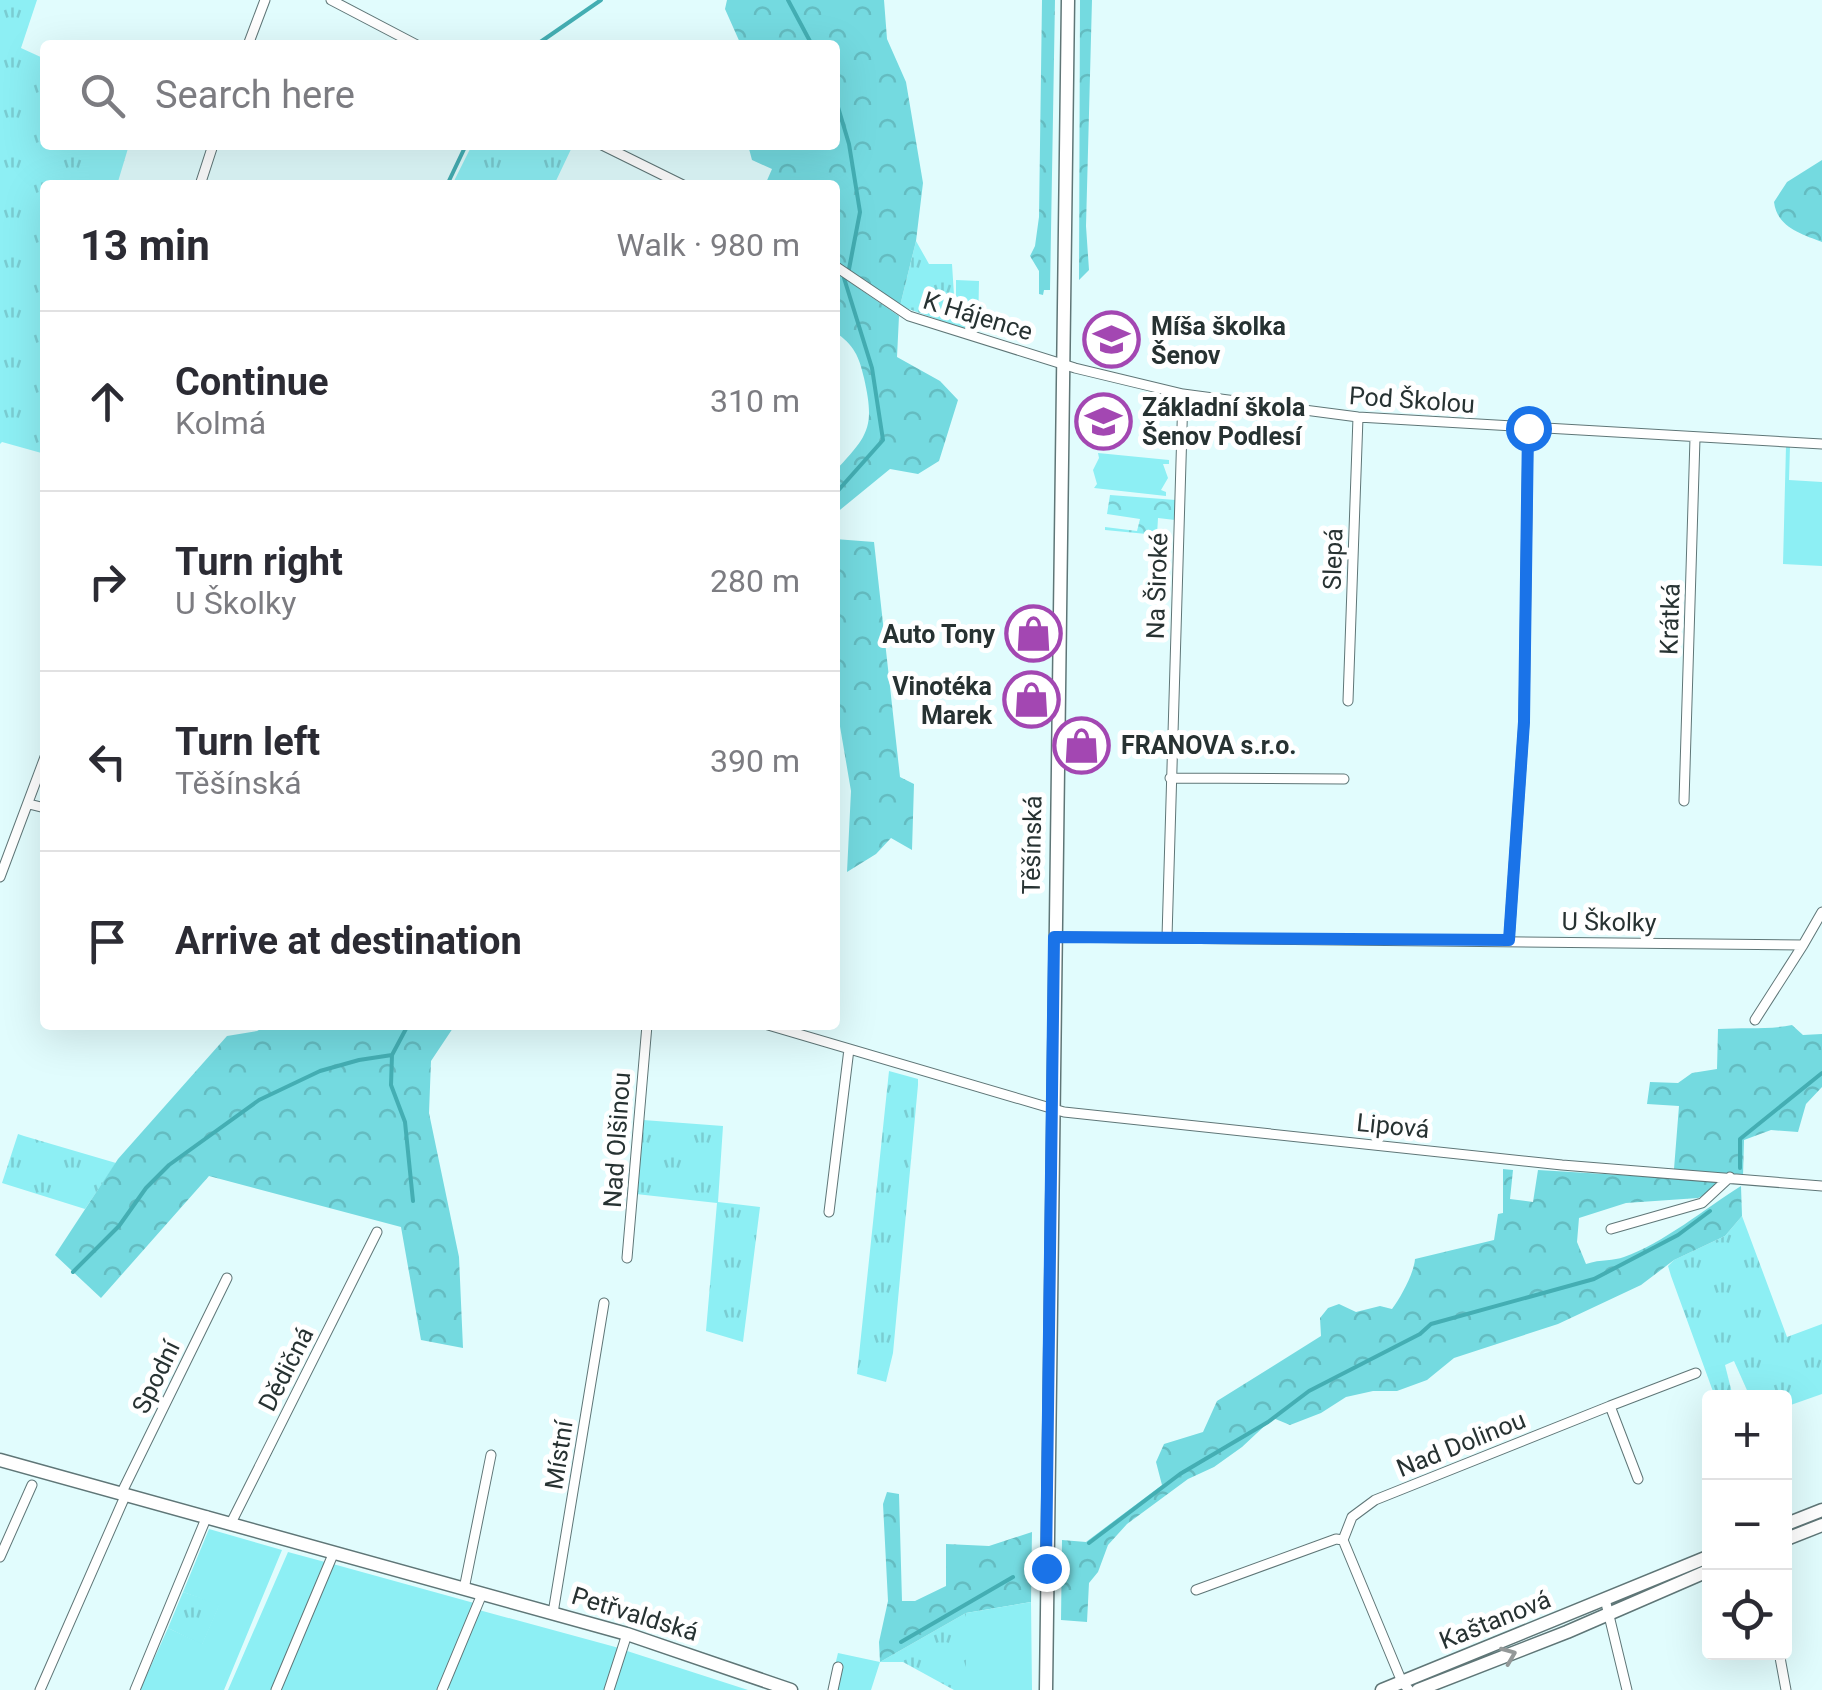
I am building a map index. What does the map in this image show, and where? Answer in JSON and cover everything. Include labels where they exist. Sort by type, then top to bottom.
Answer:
[{"type":"main road","name":"Těšínská","points":[[1046,1690],[1068,0]]},
{"type":"main road","name":"Petřvaldská","points":[[0,1460],[628,1634],[791,1690]]},
{"type":"main road","points":[[1792,1522],[1822,1510]]},
{"type":"main road","points":[[1792,1537],[1822,1525]]},
{"type":"main road","name":"Kaštanová","points":[[1418,1690],[1567,1632],[1607,1605],[1702,1560]]},
{"type":"main road","name":"Kaštanová","points":[[1382,1690],[1405,1686],[1607,1605],[1702,1573]]},
{"type":"street","points":[[250,40],[265,0]]},
{"type":"street","points":[[331,0],[407,40]]},
{"type":"street","points":[[202,180],[211,150]]},
{"type":"street","points":[[611,150],[667,180]]},
{"type":"street","name":"K Hájence","points":[[840,269],[909,316],[1063,364]]},
{"type":"street","name":"Pod Školou","points":[[1063,364],[1183,394],[1358,417],[1822,444]]},
{"type":"street","name":"Na Široké","points":[[1167,937],[1183,394]]},
{"type":"street","name":"Slepá","points":[[1348,702],[1358,417]]},
{"type":"street","points":[[1509,940],[1524,722],[1528,428]]},
{"type":"street","name":"Krátká","points":[[1684,801],[1695,438]]},
{"type":"street","points":[[0,877],[40,772]]},
{"type":"street","points":[[1170,778],[1344,780]]},
{"type":"street","points":[[29,804],[40,807]]},
{"type":"street","points":[[1755,1020],[1822,912]]},
{"type":"street","name":"U Školky","points":[[1054,937],[1803,944]]},
{"type":"street","name":"Nad Olšinou","points":[[627,1258],[647,1030]]},
{"type":"street","name":"Lipová","points":[[786,1030],[1052,1109],[1562,1165],[1822,1186]]},
{"type":"street","points":[[830,1212],[849,1048]]},
{"type":"street","points":[[1610,1229],[1702,1202],[1730,1177]]},
{"type":"street","name":"Dědičná","points":[[231,1523],[377,1232]]},
{"type":"street","name":"Spodní","points":[[40,1690],[124,1493],[227,1278]]},
{"type":"street","name":"Místní","points":[[553,1613],[604,1303]]},
{"type":"street","name":"Nad Dolinou","points":[[1344,1540],[1352,1517],[1375,1500],[1696,1373]]},
{"type":"street","points":[[1610,1406],[1638,1479]]},
{"type":"street","points":[[464,1589],[491,1455]]},
{"type":"street","points":[[0,1557],[32,1485]]},
{"type":"street","points":[[135,1690],[207,1516]]},
{"type":"street","points":[[1196,1590],[1336,1539],[1344,1540],[1405,1686]]},
{"type":"street","points":[[276,1690],[334,1552]]},
{"type":"street","points":[[442,1690],[482,1594]]},
{"type":"street","points":[[1607,1605],[1626,1690]]},
{"type":"street","points":[[609,1690],[628,1634]]},
{"type":"street","points":[[1780,1660],[1786,1690]]},
{"type":"street","points":[[833,1690],[838,1667]]},
{"type":"green space","points":[[0,0],[37,0],[21,48],[40,57],[40,150],[128,150],[118,180],[40,180],[40,453],[0,444]]},
{"type":"green space","points":[[727,0],[884,0],[887,39],[906,82],[923,183],[916,241],[900,306],[840,264],[840,180],[767,180],[772,169],[752,160],[749,150],[840,150],[840,40],[739,40],[725,9]]},
{"type":"green space","points":[[1042,0],[1055,0],[1050,290],[1044,290],[1043,295],[1039,294],[1039,271],[1030,256],[1039,217]]},
{"type":"green space","points":[[1080,0],[1092,0],[1086,226],[1089,270],[1079,280]]},
{"type":"green space","points":[[470,150],[571,150],[556,180],[454,180]]},
{"type":"green space","points":[[1822,160],[1822,242],[1785,224],[1774,202],[1787,182]]},
{"type":"green space","points":[[916,241],[929,264],[952,264],[956,326],[900,306]]},
{"type":"green space","points":[[840,275],[899,316],[897,357],[940,381],[958,400],[939,461],[918,474],[890,469],[840,510],[840,465],[862,439],[869,419],[858,357],[840,336]]},
{"type":"green space","points":[[956,280],[979,281],[978,332],[956,326]]},
{"type":"green space","points":[[1786,446],[1790,446],[1789,480],[1822,482],[1822,566],[1783,564]]},
{"type":"green space","points":[[1098,453],[1169,460],[1169,464],[1163,464],[1168,478],[1161,490],[1166,496],[1094,488],[1097,484],[1093,470]]},
{"type":"green space","points":[[1110,495],[1176,500],[1175,520],[1158,518],[1157,535],[1105,530],[1137,531],[1140,519],[1107,514]]},
{"type":"green space","points":[[840,539],[874,542],[900,777],[914,784],[912,850],[891,838],[876,854],[847,872],[851,791],[840,726]]},
{"type":"green space","points":[[1792,1025],[1803,1035],[1822,1034],[1822,1087],[1806,1104],[1798,1132],[1771,1130],[1744,1140],[1743,1176],[1674,1169],[1679,1106],[1647,1104],[1650,1082],[1678,1083],[1692,1073],[1717,1069],[1718,1029]]},
{"type":"green space","points":[[452,1030],[431,1061],[429,1113],[459,1257],[463,1348],[421,1340],[401,1227],[209,1176],[101,1298],[55,1255],[118,1159],[227,1036],[257,1031]]},
{"type":"green space","points":[[889,1071],[918,1079],[918,1085],[893,1353],[886,1382],[857,1374]]},
{"type":"green space","points":[[643,1120],[723,1126],[718,1202],[760,1207],[743,1342],[706,1331],[717,1203],[636,1194]]},
{"type":"green space","points":[[18,1134],[116,1163],[85,1209],[2,1183]]},
{"type":"green space","points":[[1503,1169],[1513,1170],[1510,1199],[1533,1202],[1538,1170],[1720,1181],[1698,1198],[1626,1203],[1579,1218],[1577,1242],[1586,1264],[1639,1251],[1741,1186],[1742,1216],[1725,1236],[1674,1260],[1641,1285],[1558,1324],[1454,1358],[1427,1380],[1397,1391],[1346,1397],[1321,1413],[1290,1425],[1273,1418],[1242,1447],[1188,1479],[1127,1524],[1108,1545],[1098,1572],[1089,1583],[1087,1622],[1061,1620],[1062,1540],[1086,1542],[1162,1485],[1156,1462],[1164,1444],[1203,1432],[1217,1401],[1321,1336],[1320,1318],[1328,1308],[1339,1304],[1356,1312],[1380,1306],[1392,1309],[1415,1259],[1494,1240],[1498,1214],[1503,1213]]},
{"type":"green space","points":[[1742,1216],[1787,1337],[1822,1324],[1822,1394],[1792,1405],[1792,1390],[1747,1390],[1734,1361],[1725,1365],[1731,1390],[1712,1390],[1668,1266],[1725,1236]]},
{"type":"green space","points":[[887,1492],[899,1494],[902,1601],[915,1601],[946,1586],[946,1544],[989,1546],[1032,1532],[1031,1602],[966,1613],[880,1662],[879,1642],[888,1601],[883,1504]]},
{"type":"green space","points":[[209,1529],[282,1550],[224,1690],[140,1690],[168,1628],[202,1644],[219,1605],[183,1592]]},
{"type":"green space","points":[[288,1552],[325,1562],[272,1690],[228,1690]]},
{"type":"green space","points":[[333,1564],[474,1603],[438,1690],[280,1690]]},
{"type":"green space","points":[[183,1592],[220,1604],[202,1645],[168,1628]]},
{"type":"green space","points":[[1031,1602],[1032,1690],[966,1690],[966,1613]]},
{"type":"green space","points":[[479,1610],[619,1648],[605,1690],[450,1690],[448,1685]]},
{"type":"green space","points":[[966,1613],[966,1690],[954,1690],[903,1662],[880,1662]]},
{"type":"green space","points":[[624,1650],[748,1690],[612,1690]]},
{"type":"green space","points":[[838,1653],[880,1662],[871,1690],[829,1690]]},
{"type":"waterway","points":[[543,40],[601,0]]},
{"type":"waterway","points":[[788,0],[809,40]]},
{"type":"waterway","points":[[840,114],[860,212],[849,269]]},
{"type":"waterway","points":[[449,180],[464,150]]},
{"type":"waterway","points":[[840,488],[883,440],[872,368],[844,278]]},
{"type":"waterway","points":[[73,1272],[119,1226],[146,1188],[169,1165],[259,1100],[320,1071],[392,1055],[405,1030]]},
{"type":"waterway","points":[[392,1055],[391,1085],[405,1122],[413,1201]]},
{"type":"waterway","points":[[1740,1168],[1740,1139],[1822,1073]]},
{"type":"waterway","points":[[1089,1543],[1180,1474],[1268,1422],[1309,1391],[1420,1334],[1431,1324],[1594,1279],[1678,1235],[1710,1211]]},
{"type":"waterway","points":[[901,1642],[1013,1577]]},
{"type":"place","name":"Míša školka Šenov","points":[[1112,340]]},
{"type":"place","name":"Základní škola Šenov Podlesí","points":[[1103,421]]},
{"type":"place","name":"Auto Tony","points":[[1034,634]]},
{"type":"place","name":"Vinotéka Marek","points":[[1031,700]]},
{"type":"place","name":"FRANOVA s.r.o.","points":[[1082,745]]},
{"type":"route","points":[[1046,1568],[1054,937],[1509,940],[1524,722],[1528,428]]}]
